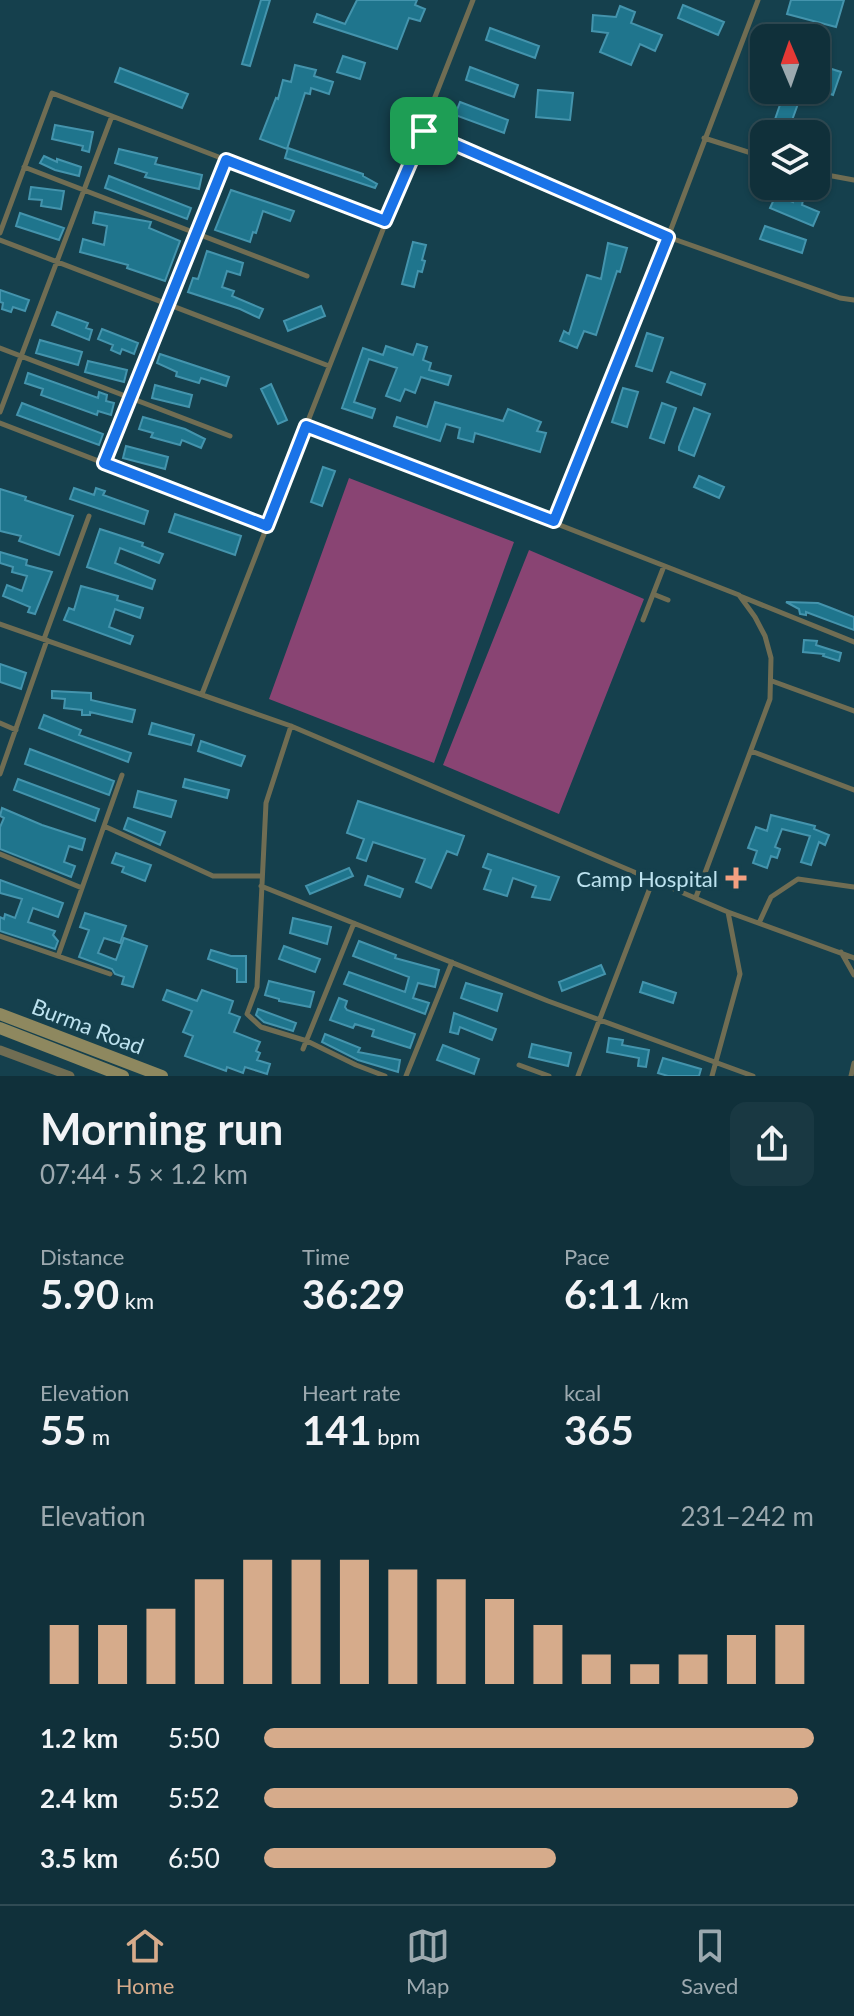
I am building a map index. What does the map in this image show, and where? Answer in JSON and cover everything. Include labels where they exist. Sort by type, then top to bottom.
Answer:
[{"type":"main road","name":"Burma Road","points":[[0,1014],[162,1076]]},
{"type":"main road","name":"Burma Road","points":[[0,1028],[123,1076]]},
{"type":"street","points":[[0,1050],[70,1076]]},
{"type":"lane","points":[[202,694],[473,0]]},
{"type":"lane","points":[[554,521],[668,237],[758,0]]},
{"type":"lane","points":[[0,233],[52,93],[385,221]]},
{"type":"lane","points":[[0,412],[112,116]]},
{"type":"lane","points":[[424,131],[668,237],[840,298],[854,300]]},
{"type":"lane","points":[[704,138],[750,153]]},
{"type":"lane","points":[[104,463],[226,160]]},
{"type":"lane","points":[[24,167],[307,276]]},
{"type":"lane","points":[[830,176],[854,180]]},
{"type":"lane","points":[[0,240],[329,366]]},
{"type":"lane","points":[[0,348],[230,436]]},
{"type":"lane","points":[[0,423],[267,526]]},
{"type":"lane","points":[[306,426],[554,521],[854,642]]},
{"type":"lane","points":[[0,774],[89,516]]},
{"type":"lane","points":[[643,620],[664,566]]},
{"type":"lane","points":[[653,594],[668,600]]},
{"type":"lane","points":[[696,897],[770,699],[771,658],[765,636],[739,595]]},
{"type":"lane","points":[[0,624],[291,726],[728,912],[854,958]]},
{"type":"lane","points":[[772,681],[854,711]]},
{"type":"lane","points":[[0,723],[16,730]]},
{"type":"lane","points":[[291,726],[266,803],[257,987],[247,1014],[261,1027],[307,1041],[385,1076]]},
{"type":"lane","points":[[751,751],[854,790]]},
{"type":"lane","points":[[58,956],[122,775]]},
{"type":"lane","points":[[104,826],[213,876],[261,876]]},
{"type":"lane","points":[[0,854],[82,888]]},
{"type":"lane","points":[[759,923],[771,897],[798,879],[854,887]]},
{"type":"lane","points":[[578,1076],[653,880]]},
{"type":"lane","points":[[261,886],[600,1020],[753,1076]]},
{"type":"lane","points":[[712,1076],[740,974],[728,912]]},
{"type":"lane","points":[[303,1049],[354,923]]},
{"type":"lane","points":[[0,936],[110,974]]},
{"type":"lane","points":[[841,951],[854,975]]},
{"type":"lane","points":[[406,1076],[452,962]]},
{"type":"lane","points":[[851,1076],[854,1063]]},
{"type":"lane","points":[[519,1065],[549,1076]]},
{"type":"shaded area","points":[[349,478],[514,542],[434,763],[269,699]]},
{"type":"shaded area","points":[[529,550],[644,599],[559,814],[443,765]]},
{"type":"building","points":[[261,0],[270,0],[250,66],[242,64]]},
{"type":"building","points":[[357,0],[417,0],[415,5],[425,9],[420,21],[409,18],[397,49],[314,22],[317,14],[345,24]]},
{"type":"building","points":[[791,0],[844,0],[836,27],[787,14]]},
{"type":"building","points":[[683,5],[724,22],[718,35],[678,18]]},
{"type":"building","points":[[620,6],[635,12],[631,23],[662,35],[655,51],[640,44],[631,65],[600,52],[608,33],[592,31],[593,15],[616,17]]},
{"type":"building","points":[[490,28],[539,46],[535,58],[486,40]]},
{"type":"building","points":[[343,56],[365,63],[360,79],[337,72]]},
{"type":"building","points":[[295,65],[316,70],[314,76],[333,82],[329,94],[311,88],[310,94],[305,93],[287,149],[260,139],[283,80],[291,82]]},
{"type":"building","points":[[470,67],[518,85],[514,97],[466,80]]},
{"type":"building","points":[[120,68],[188,94],[182,108],[115,82]]},
{"type":"building","points":[[830,68],[841,72],[833,95],[830,94]]},
{"type":"building","points":[[538,90],[573,93],[570,120],[536,117]]},
{"type":"building","points":[[460,102],[508,120],[504,133],[455,115]]},
{"type":"building","points":[[780,104],[798,104],[792,120],[775,120]]},
{"type":"building","points":[[55,125],[93,132],[89,152],[82,150],[83,146],[52,139]]},
{"type":"building","points":[[288,148],[363,174],[377,184],[375,188],[285,158]]},
{"type":"building","points":[[119,149],[157,158],[155,164],[202,175],[199,189],[145,177],[147,173],[115,163]]},
{"type":"building","points":[[44,156],[81,167],[79,176],[40,163]]},
{"type":"building","points":[[109,176],[191,208],[187,219],[105,188]]},
{"type":"building","points":[[31,187],[64,191],[61,209],[41,206],[42,200],[29,199]]},
{"type":"building","points":[[231,190],[294,211],[290,221],[263,211],[250,242],[215,230]]},
{"type":"building","points":[[774,200],[803,200],[802,205],[819,212],[813,226],[770,208]]},
{"type":"building","points":[[95,212],[151,222],[149,228],[180,241],[165,281],[127,268],[128,265],[80,252],[83,239],[104,245],[107,226],[93,223]]},
{"type":"building","points":[[20,213],[64,228],[59,240],[16,226]]},
{"type":"building","points":[[765,226],[806,240],[802,253],[760,239]]},
{"type":"building","points":[[413,242],[426,245],[422,272],[418,271],[414,287],[402,284]]},
{"type":"building","points":[[608,243],[627,248],[620,272],[617,271],[596,335],[584,331],[577,348],[560,341],[564,331],[569,334],[587,275],[601,279]]},
{"type":"building","points":[[207,251],[243,263],[240,275],[227,271],[222,287],[234,291],[232,296],[263,309],[259,318],[188,292],[193,278],[198,279]]},
{"type":"building","points":[[0,290],[29,300],[25,311],[13,307],[11,312],[2,309]]},
{"type":"building","points":[[321,306],[325,316],[288,331],[284,321]]},
{"type":"building","points":[[57,312],[88,323],[86,328],[92,330],[89,340],[52,325]]},
{"type":"building","points":[[102,329],[138,343],[134,354],[122,349],[120,354],[111,350],[113,345],[98,339]]},
{"type":"building","points":[[647,333],[663,338],[652,371],[636,366]]},
{"type":"building","points":[[40,340],[82,352],[78,365],[36,353]]},
{"type":"building","points":[[417,344],[427,347],[423,360],[431,363],[429,370],[451,376],[448,385],[421,377],[415,393],[405,389],[400,401],[386,396],[397,368],[369,359],[354,402],[375,409],[372,418],[342,408],[363,348],[383,355],[386,346],[413,355]]},
{"type":"building","points":[[160,354],[229,377],[226,386],[201,378],[199,383],[176,376],[177,372],[157,363]]},
{"type":"building","points":[[88,361],[127,370],[124,382],[85,372]]},
{"type":"building","points":[[671,372],[705,384],[701,395],[667,382]]},
{"type":"building","points":[[28,373],[98,398],[99,392],[107,395],[106,401],[114,403],[111,415],[98,411],[97,415],[41,395],[43,389],[25,383]]},
{"type":"building","points":[[271,384],[287,420],[278,424],[261,389]]},
{"type":"building","points":[[155,385],[192,395],[189,407],[152,398]]},
{"type":"building","points":[[623,388],[638,392],[627,427],[612,422]]},
{"type":"building","points":[[435,402],[503,421],[508,409],[541,422],[537,431],[546,433],[540,452],[475,433],[473,442],[458,438],[460,428],[446,424],[440,441],[394,426],[397,417],[427,427]]},
{"type":"building","points":[[22,403],[103,434],[99,445],[17,415]]},
{"type":"building","points":[[662,403],[676,408],[664,443],[650,438]]},
{"type":"building","points":[[694,408],[710,414],[694,456],[679,450],[679,447]]},
{"type":"building","points":[[143,417],[185,429],[205,439],[201,448],[182,440],[180,445],[151,437],[153,433],[139,429]]},
{"type":"building","points":[[126,446],[168,457],[165,469],[123,458]]},
{"type":"building","points":[[323,467],[335,471],[322,506],[311,502]]},
{"type":"building","points":[[699,476],[724,487],[719,498],[694,487]]},
{"type":"building","points":[[74,488],[94,495],[96,488],[105,491],[103,495],[148,511],[144,524],[70,499]]},
{"type":"building","points":[[0,489],[73,516],[59,555],[19,541],[21,536],[0,531]]},
{"type":"building","points":[[175,514],[241,536],[235,555],[169,532]]},
{"type":"building","points":[[100,529],[143,543],[142,546],[163,554],[159,563],[120,548],[115,563],[155,580],[152,589],[87,567]]},
{"type":"building","points":[[0,552],[27,560],[26,565],[52,572],[35,614],[28,612],[30,607],[3,596],[7,585],[22,591],[27,576],[12,572],[13,567],[0,563]]},
{"type":"building","points":[[81,586],[118,596],[117,600],[143,608],[140,618],[115,609],[109,627],[133,636],[130,644],[64,620],[69,608],[74,610]]},
{"type":"building","points":[[786,602],[818,603],[854,617],[854,630],[806,612],[806,615],[800,614],[799,609]]},
{"type":"building","points":[[804,640],[817,641],[816,645],[841,653],[839,661],[824,654],[803,652]]},
{"type":"building","points":[[0,664],[26,673],[21,689],[0,682]]},
{"type":"building","points":[[52,691],[91,693],[91,700],[135,710],[132,722],[90,712],[90,715],[82,715],[82,710],[64,708],[65,699],[52,698]]},
{"type":"building","points":[[44,715],[81,730],[79,735],[131,753],[128,762],[39,728]]},
{"type":"building","points":[[152,723],[194,735],[191,745],[149,734]]},
{"type":"building","points":[[201,741],[245,756],[241,766],[198,751]]},
{"type":"building","points":[[30,749],[114,781],[109,795],[25,764]]},
{"type":"building","points":[[18,779],[99,809],[95,821],[14,790]]},
{"type":"building","points":[[185,779],[229,790],[227,798],[183,787]]},
{"type":"building","points":[[138,791],[176,801],[171,817],[134,807]]},
{"type":"building","points":[[358,801],[464,836],[457,855],[447,851],[431,888],[416,882],[425,859],[373,842],[366,861],[357,858],[364,839],[347,833]]},
{"type":"building","points":[[2,808],[85,839],[82,850],[69,846],[64,862],[75,866],[71,877],[0,849],[0,827],[4,818],[0,816]]},
{"type":"building","points":[[771,815],[815,826],[814,829],[829,835],[825,845],[819,842],[811,865],[801,862],[810,836],[782,829],[775,847],[780,849],[777,858],[771,856],[767,868],[753,863],[757,851],[748,848],[756,827],[767,831]]},
{"type":"building","points":[[128,818],[165,832],[160,845],[124,829]]},
{"type":"building","points":[[116,853],[151,865],[145,881],[122,872],[124,867],[112,863]]},
{"type":"building","points":[[488,854],[559,877],[550,900],[532,897],[536,886],[513,878],[507,896],[484,889],[491,870],[483,867]]},
{"type":"building","points":[[349,868],[353,876],[310,894],[306,886]]},
{"type":"building","points":[[368,876],[403,889],[400,897],[365,885]]},
{"type":"building","points":[[0,880],[63,903],[58,917],[33,908],[28,922],[55,931],[53,935],[58,941],[55,949],[0,931],[0,917],[4,919],[5,914],[15,918],[22,899],[0,893]]},
{"type":"building","points":[[85,913],[126,926],[120,943],[104,938],[98,953],[116,960],[124,938],[147,946],[133,987],[122,984],[124,977],[115,974],[112,969],[79,957],[89,930],[80,927]]},
{"type":"building","points":[[293,918],[331,927],[327,944],[290,933]]},
{"type":"building","points":[[359,941],[396,955],[395,958],[439,970],[435,987],[418,983],[413,998],[429,1003],[425,1014],[344,984],[349,972],[405,992],[409,977],[353,956]]},
{"type":"building","points":[[284,946],[320,959],[315,972],[279,959]]},
{"type":"building","points":[[211,950],[231,956],[246,956],[246,982],[237,982],[237,969],[208,959]]},
{"type":"building","points":[[601,965],[605,974],[562,991],[559,982]]},
{"type":"building","points":[[269,981],[314,992],[310,1007],[265,995]]},
{"type":"building","points":[[643,982],[676,993],[673,1003],[640,992]]},
{"type":"building","points":[[466,983],[502,994],[497,1011],[461,998]]},
{"type":"building","points":[[167,990],[197,1001],[202,990],[233,1001],[229,1013],[240,1017],[234,1032],[260,1042],[256,1051],[260,1053],[257,1060],[270,1064],[267,1074],[245,1067],[243,1073],[227,1067],[226,1071],[185,1056],[193,1036],[183,1032],[192,1011],[163,1000]]},
{"type":"building","points":[[339,998],[347,1001],[347,1010],[415,1034],[410,1048],[372,1036],[374,1030],[355,1024],[353,1028],[330,1020]]},
{"type":"building","points":[[258,1009],[296,1023],[293,1031],[264,1022],[256,1015]]},
{"type":"building","points":[[454,1013],[496,1029],[492,1040],[460,1027],[458,1034],[450,1032]]},
{"type":"building","points":[[325,1034],[360,1048],[358,1052],[400,1060],[398,1072],[358,1060],[322,1042]]},
{"type":"building","points":[[609,1038],[623,1040],[622,1045],[649,1050],[646,1067],[638,1066],[639,1058],[607,1052]]},
{"type":"building","points":[[532,1044],[571,1053],[568,1066],[529,1057]]},
{"type":"building","points":[[443,1045],[479,1059],[474,1074],[437,1060]]},
{"type":"building","points":[[663,1058],[701,1069],[699,1076],[658,1073]]},
{"type":"place","name":"Camp Hospital","points":[[736,878]]},
{"type":"route","points":[[424,131],[668,237],[554,521],[306,426],[267,526],[104,463],[226,160],[385,221],[424,131]]}]
